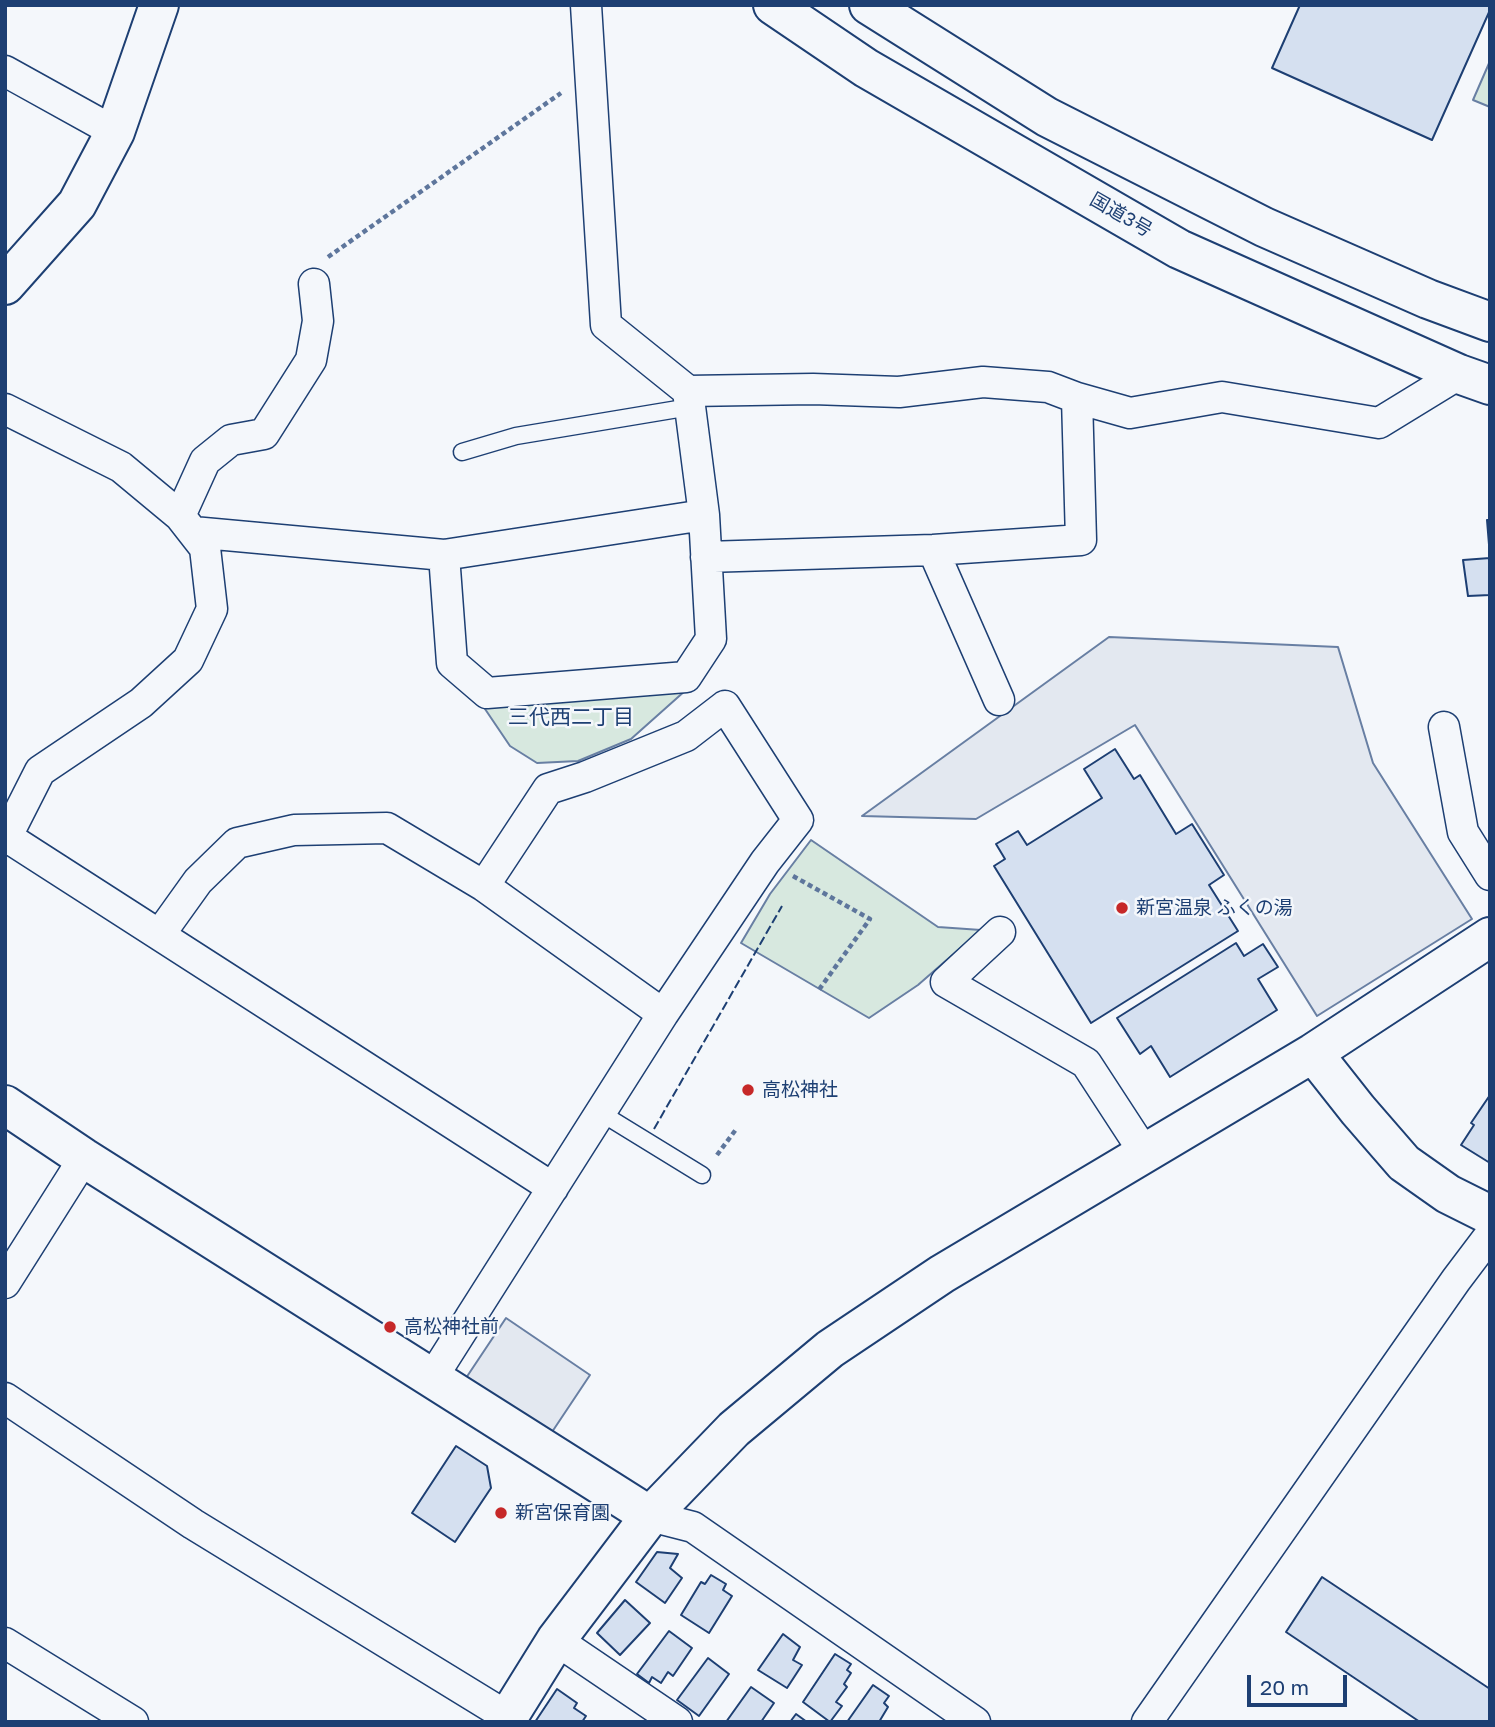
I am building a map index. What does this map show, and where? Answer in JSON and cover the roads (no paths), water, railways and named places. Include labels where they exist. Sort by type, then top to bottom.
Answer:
[{"type":"main road","points":[[6,283],[77,204],[116,132],[159,5]]},
{"type":"main road","name":"国道3号","points":[[773,5],[866,68],[1179,249],[1475,380]]},
{"type":"main road","points":[[869,5],[1059,123],[1264,227],[1428,299],[1490,322]]},
{"type":"main road","points":[[506,1720],[556,1640],[650,1516],[734,1429],[830,1349],[942,1274],[1313,1052],[1490,937]]},
{"type":"main road","points":[[1313,1052],[1358,1110],[1405,1163],[1448,1194],[1490,1215]]},
{"type":"main road","points":[[5,1105],[84,1158],[650,1516]]},
{"type":"street","points":[[444,555],[452,663],[487,693],[686,677],[711,639],[704,515],[689,399],[606,325],[586,5]]},
{"type":"street","points":[[5,71],[116,132]]},
{"type":"street","points":[[186,524],[205,461],[231,440],[264,434],[311,360],[318,321],[314,284]]},
{"type":"street","points":[[689,399],[813,389],[899,393],[983,382],[1048,387],[1130,413],[1222,397],[1379,423],[1475,380]]},
{"type":"street","points":[[706,557],[933,550],[1081,540],[1077,398]]},
{"type":"street","points":[[5,408],[121,467],[186,524],[205,548],[212,609],[188,660],[141,703],[40,771],[6,838],[160,934],[553,1188]]},
{"type":"street","points":[[186,524],[444,555],[704,515]]},
{"type":"street","points":[[933,550],[999,700]]},
{"type":"street","points":[[432,1378],[663,1014],[765,862],[798,820],[725,706],[686,736],[548,789],[484,886]]},
{"type":"street","points":[[1444,727],[1463,832],[1490,875]]},
{"type":"street","points":[[160,934],[198,881],[237,843],[294,830],[387,828],[484,886],[663,1014]]},
{"type":"street","points":[[1000,932],[946,982],[1086,1063],[1144,1152]]},
{"type":"street","points":[[5,1283],[84,1158]]},
{"type":"street","points":[[1147,1722],[1456,1280],[1490,1236]]},
{"type":"street","points":[[5,1398],[193,1524],[506,1720]]},
{"type":"street","points":[[650,1516],[693,1527],[975,1722]]},
{"type":"street","points":[[556,1640],[677,1722]]},
{"type":"street","points":[[5,1643],[133,1722]]},
{"type":"lane","points":[[462,452],[516,436],[689,399]]},
{"type":"lane","points":[[601,1113],[702,1175]]},
{"type":"place","name":"新宮温泉 ふくの湯","points":[[1122,908]]},
{"type":"place","name":"高松神社","points":[[748,1090]]},
{"type":"place","name":"高松神社前","points":[[390,1327]]},
{"type":"place","name":"新宮保育園","points":[[501,1513]]},
{"type":"district","name":"三代西二丁目","points":[[571,717]]}]
